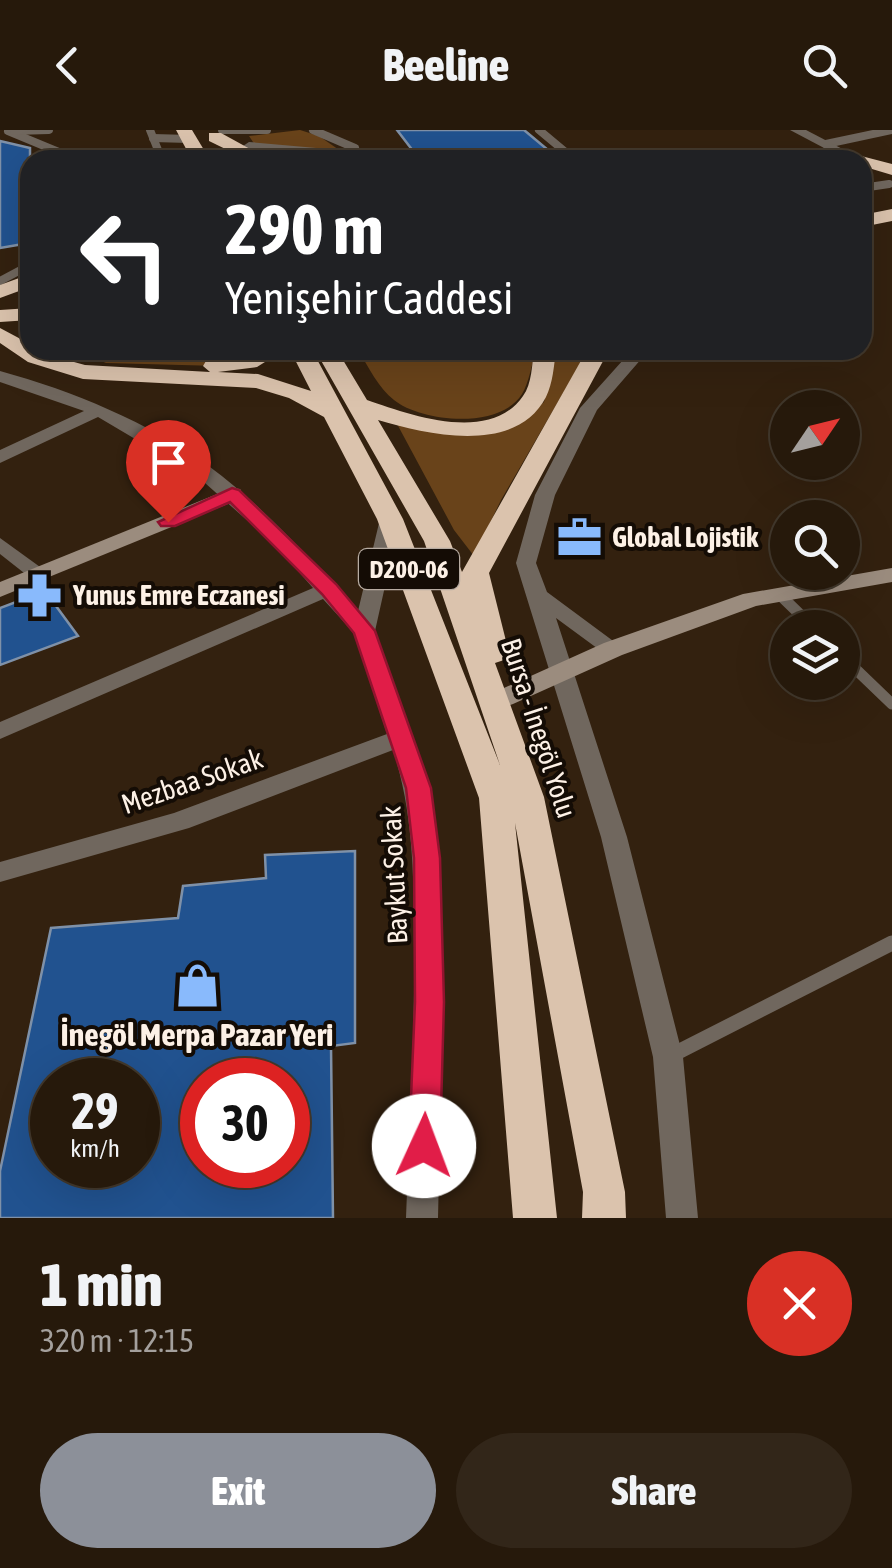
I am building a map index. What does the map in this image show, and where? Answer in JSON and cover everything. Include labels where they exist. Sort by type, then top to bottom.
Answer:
[{"type":"highway","points":[[880,174],[883,223]]},
{"type":"highway","points":[[45,360],[83,372],[258,381],[345,408],[441,427],[480,427],[514,416],[534,399],[543,360]]},
{"type":"highway","points":[[99,360],[219,366],[253,360]]},
{"type":"highway","name":"Bursa - İnegöl Yolu","points":[[309,360],[437,541],[527,798],[604,1192],[604,1218]]},
{"type":"highway","name":"Bursa - İnegöl Yolu","points":[[329,360],[496,798],[535,1218]]},
{"type":"highway","points":[[527,798],[476,573],[593,360]]},
{"type":"street","points":[[796,130],[837,150]]},
{"type":"street","points":[[631,360],[589,408],[546,495],[526,563],[614,837],[668,1057],[682,1218]]},
{"type":"street","name":"Baykut Sokak","points":[[0,376],[99,410],[163,445],[232,494],[329,589],[364,631],[418,788],[427,858],[429,1002],[422,1218]]},
{"type":"street","points":[[0,457],[99,410]]},
{"type":"street","points":[[0,590],[232,494]]},
{"type":"street","points":[[364,631],[390,519]]},
{"type":"street","points":[[0,544],[40,576]]},
{"type":"street","points":[[504,698],[614,649],[750,598],[892,575]]},
{"type":"street","points":[[0,731],[329,589]]},
{"type":"street","points":[[538,595],[614,649]]},
{"type":"street","name":"Mezbaa Sokak","points":[[0,872],[180,821],[401,738]]},
{"type":"lane","points":[[0,130],[49,130]]},
{"type":"lane","points":[[222,132],[264,130]]},
{"type":"lane","points":[[239,150],[242,138],[264,130]]},
{"type":"lane","points":[[313,130],[351,150]]},
{"type":"lane","points":[[342,130],[357,150]]},
{"type":"lane","points":[[539,130],[563,150]]},
{"type":"lane","points":[[826,144],[892,130]]},
{"type":"lane","points":[[8,131],[54,150]]},
{"type":"lane","points":[[151,134],[186,135]]},
{"type":"lane","points":[[779,594],[795,610]]},
{"type":"lane","points":[[860,673],[892,704]]},
{"type":"lane","points":[[668,1057],[892,943]]},
{"type":"shaded area","points":[[300,130],[319,136],[339,150],[255,145],[249,136]]},
{"type":"shaded area","points":[[99,360],[239,360],[219,366]]},
{"type":"shaded area","points":[[364,360],[533,360],[522,394],[497,413],[479,418],[441,417],[406,408],[379,384]]},
{"type":"shaded area","points":[[554,360],[582,360],[501,500],[474,556],[454,530],[396,422],[519,424],[544,402]]},
{"type":"building","points":[[397,130],[524,130],[548,150],[412,150]]},
{"type":"building","points":[[0,141],[30,150],[20,150],[20,245],[0,248]]},
{"type":"building","points":[[45,591],[78,636],[0,665],[0,608]]},
{"type":"building","name":"İnegöl Merpa Pazar Yeri","points":[[355,851],[355,1043],[331,1046],[333,1218],[0,1218],[0,1171],[51,928],[178,918],[183,886],[266,878],[265,855]]},
{"type":"place","name":"Global Lojistik","points":[[579,537]]},
{"type":"place","name":"Yunus Emre Eczanesi","points":[[40,595]]},
{"type":"place","name":"İnegöl Merpa Pazar Yeri","points":[[197,986]]},
{"type":"route","points":[[168,522],[232,494],[329,589],[364,631],[418,788],[427,858],[429,1002],[424,1146]]}]
